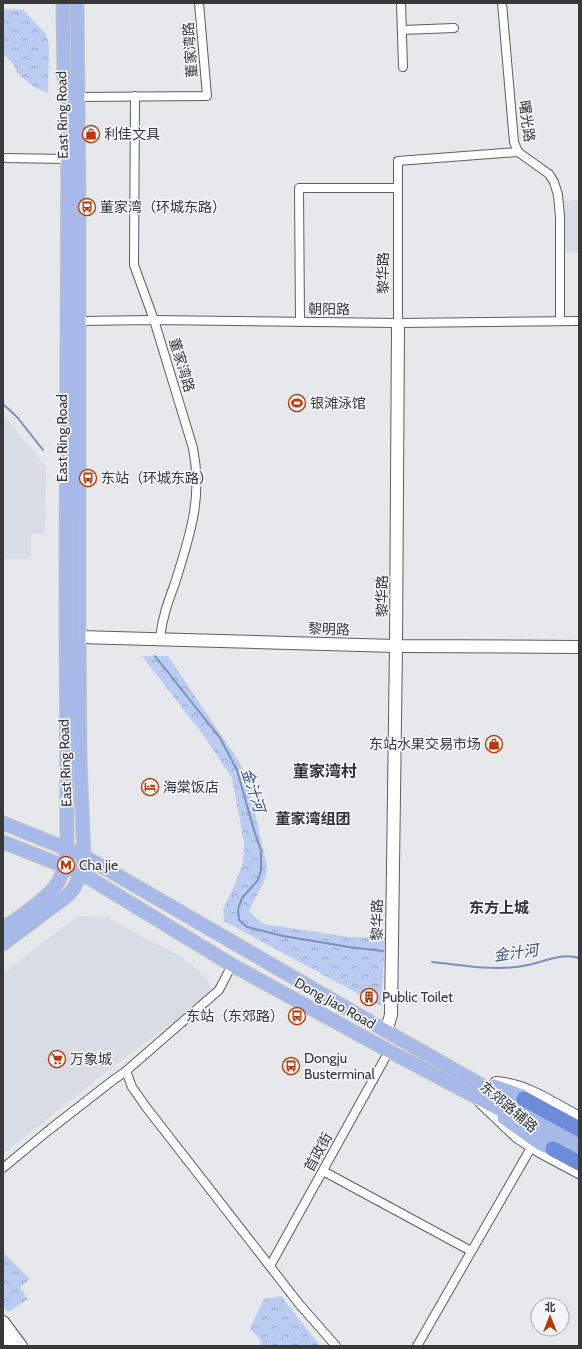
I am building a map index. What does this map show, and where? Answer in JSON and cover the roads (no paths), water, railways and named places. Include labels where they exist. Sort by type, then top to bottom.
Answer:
[{"type":"highway","points":[[524,1100],[579,1129]]},
{"type":"highway","points":[[554,1148],[579,1163]]},
{"type":"main road","name":"East Ring Road","points":[[3,929],[48,895],[55,887],[64,866],[67,850],[66,577],[68,110],[64,76],[64,3]]},
{"type":"main road","name":"East Ring Road","points":[[3,944],[67,896],[74,888],[80,873],[84,856],[80,761],[77,3]]},
{"type":"main road","name":"Dong Jiao Road","points":[[3,823],[84,856],[527,1112],[579,1139]]},
{"type":"main road","name":"Dong Jiao Road","points":[[3,842],[80,873],[232,965],[389,1051],[579,1151]]},
{"type":"main road","points":[[467,1076],[515,1093],[522,1096],[524,1100]]},
{"type":"main road","points":[[462,1089],[480,1100],[531,1138],[541,1144],[554,1148]]},
{"type":"street","name":"董家湾路","points":[[77,97],[207,96],[199,3]]},
{"type":"street","points":[[402,3],[403,67]]},
{"type":"street","name":"曙光路","points":[[502,3],[514,142],[518,152],[549,174],[554,182],[558,195],[560,217],[560,321]]},
{"type":"street","points":[[402,30],[454,28]]},
{"type":"street","name":"董家湾路","points":[[135,96],[134,266],[154,320],[196,462],[197,489],[194,513],[188,539],[162,621],[160,639]]},
{"type":"street","name":"黎华路","points":[[386,1031],[391,1015],[396,646],[398,161],[518,152]]},
{"type":"street","points":[[3,158],[68,159]]},
{"type":"street","points":[[300,322],[299,188],[398,188]]},
{"type":"street","name":"朝阳路","points":[[78,321],[154,320],[398,323],[579,321]]},
{"type":"street","name":"黎明路","points":[[79,637],[396,646],[579,647]]},
{"type":"street","points":[[3,1168],[49,1130],[126,1071],[220,990],[232,965]]},
{"type":"street","name":"首政街","points":[[270,1266],[389,1051]]},
{"type":"street","points":[[126,1071],[132,1087],[146,1107],[300,1305],[336,1346]]},
{"type":"street","name":"东郊路辅路","points":[[467,1076],[479,1081],[508,1085],[523,1089],[579,1118]]},
{"type":"street","name":"东郊路辅路","points":[[462,1089],[478,1099],[510,1130],[532,1146],[579,1172]]},
{"type":"street","points":[[417,1346],[532,1146]]},
{"type":"street","points":[[323,1171],[471,1251]]},
{"type":"street","points":[[3,1322],[21,1346]]},
{"type":"street","points":[[3,1337],[10,1346]]},
{"type":"waterway","name":"金汁河","points":[[3,404],[17,417],[43,450]]},
{"type":"waterway","name":"金汁河","points":[[155,656],[220,738],[237,770],[261,851],[261,870],[258,880],[242,898],[238,909],[239,920],[247,927],[283,936],[383,951]]},
{"type":"waterway","name":"金汁河","points":[[432,962],[504,968],[528,965],[566,956],[579,958]]},
{"type":"place","name":"利佳文具","points":[[91,134]]},
{"type":"place","name":"董家湾（环城东路）","points":[[87,207]]},
{"type":"place","name":"银滩泳馆","points":[[297,403]]},
{"type":"place","name":"东站（环城东路）","points":[[88,478]]},
{"type":"place","name":"东站水果交易市场","points":[[494,744]]},
{"type":"place","name":"海棠饭店","points":[[150,787]]},
{"type":"place","name":"Cha jie","points":[[66,865]]},
{"type":"place","name":"Public Toilet","points":[[369,997]]},
{"type":"place","name":"东站（东郊路）","points":[[297,1016]]},
{"type":"place","name":"万象城","points":[[57,1059]]},
{"type":"place","name":"Dongju Busterminal","points":[[291,1066]]},
{"type":"district","name":"董家湾村","points":[[325,771]]},
{"type":"district","name":"董家湾组团","points":[[313,819]]},
{"type":"district","name":"东方上城","points":[[499,908]]}]
